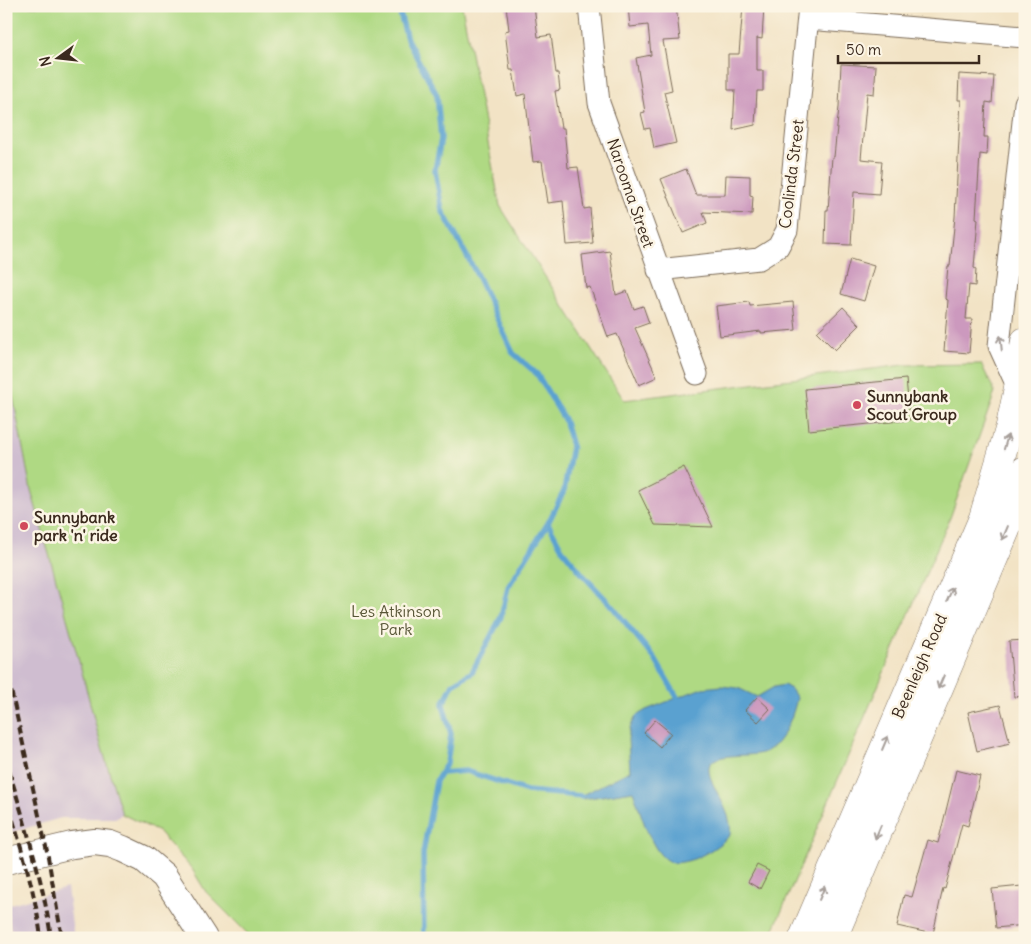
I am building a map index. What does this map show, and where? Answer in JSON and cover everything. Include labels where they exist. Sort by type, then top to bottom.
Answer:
[{"type":"main road","name":"Beenleigh Road","points":[[803,938],[983,518],[1010,426],[1025,341]]},
{"type":"main road","name":"Beenleigh Road","points":[[833,938],[1011,518],[1025,470]]},
{"type":"street","name":"Narooma Street","points":[[589,6],[599,103],[697,374]]},
{"type":"street","name":"Coolinda Street","points":[[658,270],[759,259],[778,247],[787,230],[808,13]]},
{"type":"street","points":[[808,13],[1025,37]]},
{"type":"street","points":[[1018,388],[999,346],[1025,103]]},
{"type":"street","points":[[7,860],[72,845],[95,842],[110,844],[124,849],[144,859],[164,876],[204,938]]},
{"type":"shaded area","points":[[6,369],[9,376],[31,490],[99,738],[122,814],[115,818],[61,818],[6,834]]},
{"type":"shaded area","points":[[67,888],[74,938],[12,938],[7,905]]},
{"type":"green space","name":"Les Atkinson Park","points":[[6,6],[462,6],[500,206],[624,400],[904,365],[981,364],[995,392],[950,518],[770,938],[252,938],[206,892],[192,869],[159,832],[122,814],[99,738],[31,490],[9,376],[6,369]]},
{"type":"water","points":[[784,685],[791,689],[797,698],[790,721],[777,743],[759,754],[724,757],[711,762],[709,774],[725,807],[730,826],[730,835],[704,854],[685,862],[677,863],[668,861],[662,856],[651,839],[633,791],[583,799],[582,795],[630,771],[628,739],[630,728],[636,716],[646,710],[702,688],[721,686],[738,688],[757,697],[774,687]]},
{"type":"building","points":[[506,6],[534,6],[538,37],[551,35],[560,90],[555,91],[561,128],[564,128],[568,168],[578,167],[584,209],[590,208],[593,243],[567,245],[563,201],[548,203],[542,161],[533,162],[525,94],[517,96],[513,70],[510,70],[505,31],[509,30]]},
{"type":"building","points":[[628,6],[676,6],[680,40],[663,41],[672,90],[664,92],[676,143],[654,148],[650,128],[645,129],[641,113],[645,112],[636,58],[651,55],[648,25],[630,27]]},
{"type":"building","points":[[743,6],[764,6],[762,39],[757,38],[757,71],[763,71],[763,91],[757,91],[755,125],[733,130],[735,90],[728,90],[728,54],[739,54]]},
{"type":"building","points":[[841,64],[876,66],[874,94],[867,93],[861,159],[882,161],[879,194],[854,192],[851,245],[825,244],[826,210],[828,210],[832,157],[834,157]]},
{"type":"building","points":[[959,74],[994,76],[992,103],[986,102],[984,137],[988,137],[987,155],[980,154],[974,268],[976,269],[975,286],[969,285],[966,319],[972,319],[969,353],[944,351],[948,300],[945,299],[955,217],[961,100],[958,100]]},
{"type":"building","points":[[686,169],[696,195],[725,195],[726,175],[750,176],[750,195],[753,196],[752,214],[703,212],[707,223],[683,233],[661,179]]},
{"type":"building","points":[[610,251],[616,295],[627,291],[634,309],[643,306],[649,323],[635,328],[657,377],[639,385],[617,334],[608,337],[590,287],[586,288],[582,255]]},
{"type":"building","points":[[850,259],[874,266],[864,301],[841,294]]},
{"type":"building","points":[[749,302],[750,306],[793,302],[796,330],[761,333],[761,331],[720,336],[716,306]]},
{"type":"building","points":[[843,307],[860,325],[835,350],[817,332]]},
{"type":"building","name":"Sunnybank Scout Group","points":[[906,379],[910,420],[809,430],[805,389]]},
{"type":"building","points":[[684,467],[713,527],[655,525],[638,490]]},
{"type":"building","points":[[1025,640],[1025,696],[1014,697],[1009,641]]},
{"type":"building","points":[[757,697],[770,709],[758,722],[745,710]]},
{"type":"building","points":[[1000,705],[1010,743],[977,751],[968,712]]},
{"type":"building","points":[[655,720],[671,733],[660,747],[644,733]]},
{"type":"building","points":[[956,770],[980,776],[968,826],[962,824],[945,889],[943,888],[933,934],[897,926],[904,895],[912,897],[928,840],[938,843]]},
{"type":"building","points":[[757,865],[769,871],[760,889],[748,882]]},
{"type":"building","points":[[1022,886],[1025,925],[996,928],[992,889]]},
{"type":"waterway","points":[[398,6],[407,39],[437,95],[441,139],[435,170],[442,210],[475,271],[513,353],[537,374],[564,419],[572,446],[564,491],[548,523],[508,587],[501,617],[472,672],[453,684],[443,704],[451,734],[447,763],[436,781],[423,853],[424,938]]},
{"type":"waterway","points":[[548,523],[562,549],[655,659],[677,697]]},
{"type":"waterway","points":[[441,773],[466,771],[527,791],[582,796]]},
{"type":"railway","points":[[6,668],[47,851],[62,938]]},
{"type":"railway","points":[[6,760],[38,870],[51,938]]},
{"type":"railway","points":[[6,797],[31,884],[41,938]]},
{"type":"place","name":"Sunnybank Scout Group","points":[[857,405]]},
{"type":"place","name":"Sunnybank park 'n' ride","points":[[24,526]]}]
